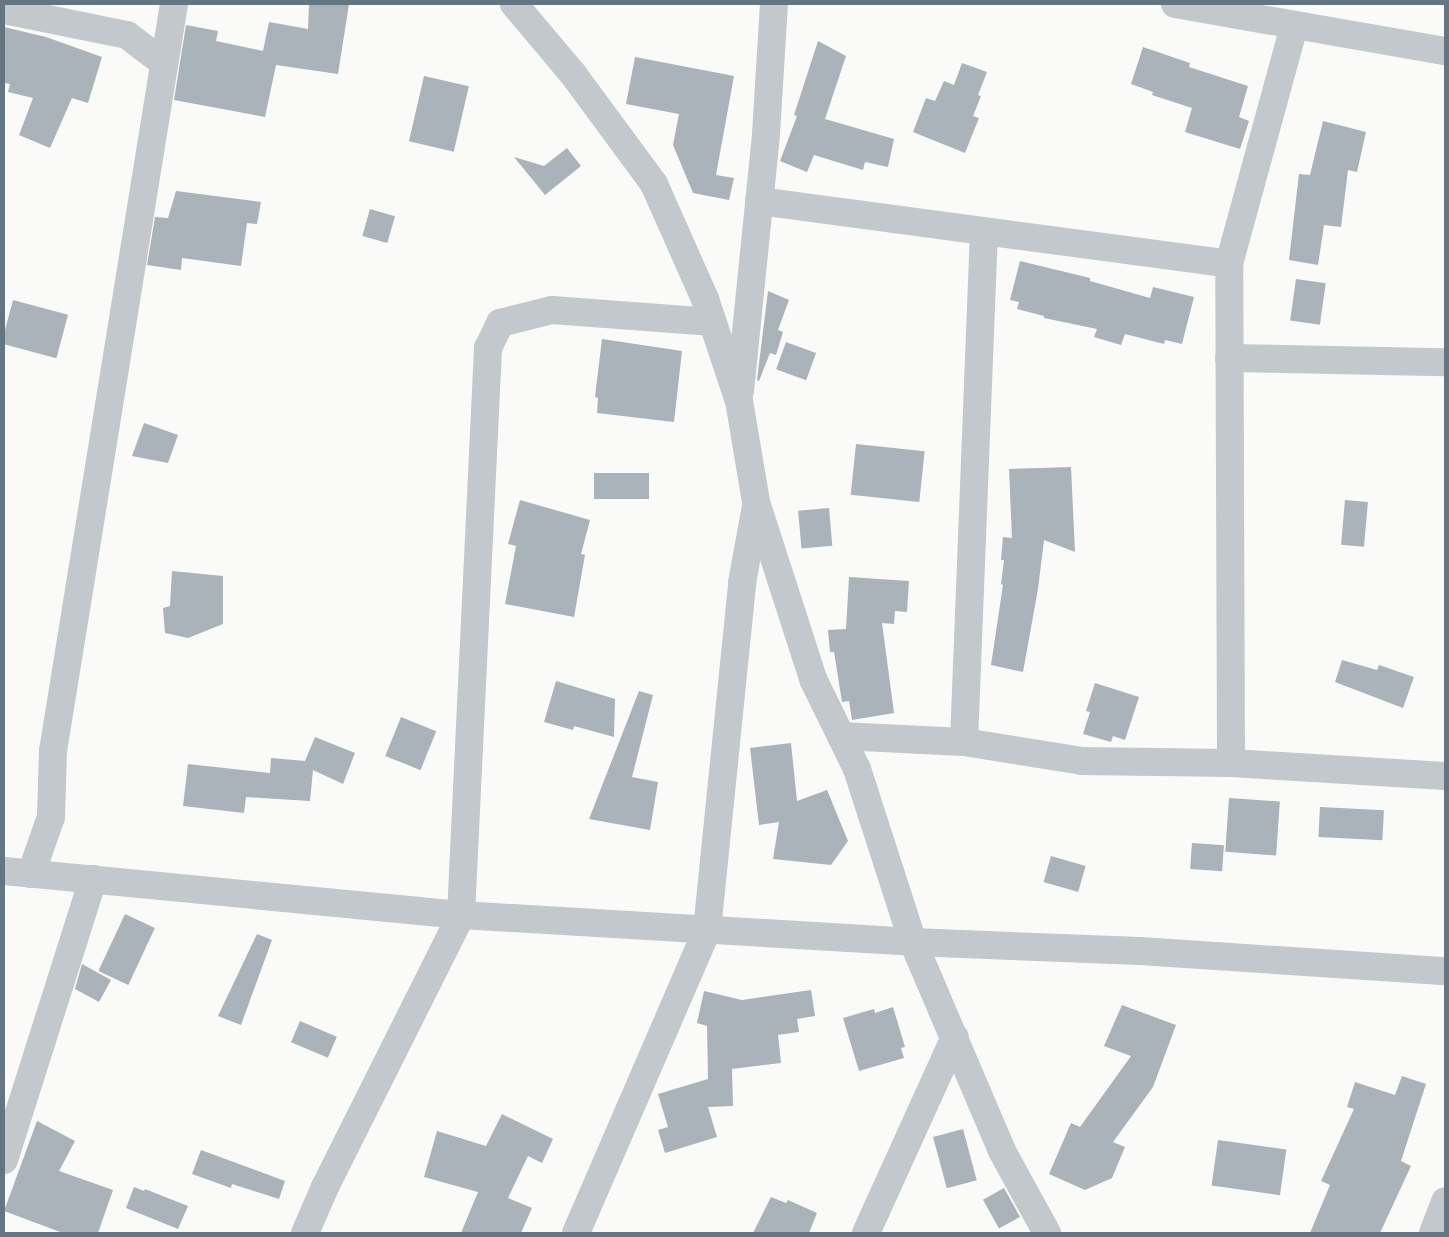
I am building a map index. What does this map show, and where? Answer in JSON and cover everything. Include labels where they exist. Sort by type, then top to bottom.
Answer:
[{"type":"street","points":[[31,874],[51,817],[53,752],[174,4]]},
{"type":"street","points":[[514,4],[573,74],[654,184],[713,322],[739,401],[756,502],[813,679],[857,770],[913,942],[1002,1151],[1047,1233]]},
{"type":"street","points":[[739,401],[759,201],[774,4]]},
{"type":"street","points":[[1175,4],[1445,51]]},
{"type":"street","points":[[4,10],[127,35],[164,63]]},
{"type":"street","points":[[1231,763],[1229,264],[1294,26]]},
{"type":"street","points":[[759,201],[1229,264]]},
{"type":"street","points":[[964,742],[984,231]]},
{"type":"street","points":[[305,1233],[325,1187],[461,915],[488,348],[500,323],[552,310],[713,322]]},
{"type":"street","points":[[1230,358],[1445,362]]},
{"type":"street","points":[[576,1233],[707,930],[742,584],[756,502]]},
{"type":"street","points":[[841,736],[964,742],[1082,761],[1231,763],[1445,776]]},
{"type":"street","points":[[4,871],[461,915],[913,942],[1140,952],[1445,971]]},
{"type":"street","points":[[4,1160],[93,879]]},
{"type":"street","points":[[866,1233],[954,1037]]},
{"type":"street","points":[[1433,1233],[1445,1201]]},
{"type":"building","points":[[309,4],[349,4],[338,74],[276,65],[265,117],[174,100],[186,25],[218,31],[216,41],[263,51],[269,22],[308,29]]},
{"type":"building","points":[[4,27],[46,37],[102,57],[88,103],[72,98],[50,148],[19,135],[33,98],[8,92],[10,84],[4,83]]},
{"type":"building","points":[[818,41],[846,56],[825,119],[894,139],[888,167],[865,162],[863,170],[814,155],[807,172],[780,161],[797,116],[794,115]]},
{"type":"building","points":[[1143,47],[1190,63],[1189,67],[1248,86],[1239,117],[1249,121],[1240,149],[1185,132],[1192,108],[1152,95],[1153,92],[1131,84]]},
{"type":"building","points":[[635,57],[734,76],[716,175],[734,178],[729,200],[693,193],[673,145],[679,114],[626,104]]},
{"type":"building","points":[[962,63],[987,72],[978,95],[981,96],[973,116],[979,118],[965,153],[913,132],[926,98],[935,101],[944,81],[954,85]]},
{"type":"building","points":[[424,76],[469,86],[454,152],[409,141]]},
{"type":"building","points":[[1323,121],[1366,132],[1357,172],[1348,170],[1341,227],[1324,225],[1318,265],[1289,260],[1299,174],[1310,175]]},
{"type":"building","points":[[567,148],[581,166],[545,195],[514,157],[544,166]]},
{"type":"building","points":[[176,191],[261,202],[257,224],[247,223],[241,266],[182,258],[181,270],[147,265],[155,217],[168,218]]},
{"type":"building","points":[[370,209],[395,216],[387,243],[362,236]]},
{"type":"building","points":[[1020,261],[1090,278],[1090,281],[1150,298],[1153,287],[1194,297],[1182,344],[1165,340],[1164,344],[1125,334],[1121,345],[1094,337],[1097,329],[1044,318],[1044,316],[1017,309],[1019,302],[1010,300]]},
{"type":"building","points":[[1296,279],[1326,283],[1320,325],[1290,321]]},
{"type":"building","points":[[768,291],[789,300],[778,330],[783,332],[776,355],[770,353],[759,381],[757,380]]},
{"type":"building","points":[[13,300],[68,315],[56,358],[4,344],[4,334]]},
{"type":"building","points":[[602,339],[682,351],[674,422],[597,413],[598,398],[595,397]]},
{"type":"building","points":[[786,342],[816,353],[806,380],[776,369]]},
{"type":"building","points":[[144,423],[178,435],[168,463],[132,456]]},
{"type":"building","points":[[856,444],[925,451],[919,502],[851,495]]},
{"type":"building","points":[[1071,467],[1075,552],[1044,540],[1038,589],[1023,672],[991,665],[1003,585],[1001,584],[1004,560],[1001,560],[1003,537],[1012,538],[1009,469]]},
{"type":"building","points":[[594,473],[649,473],[649,499],[594,499]]},
{"type":"building","points":[[520,500],[590,520],[581,554],[585,555],[574,617],[505,604],[516,546],[508,544]]},
{"type":"building","points":[[1345,500],[1368,502],[1364,547],[1341,545]]},
{"type":"building","points":[[829,508],[832,546],[801,549],[798,511]]},
{"type":"building","points":[[172,571],[223,576],[223,624],[188,638],[165,633],[163,608],[170,606]]},
{"type":"building","points":[[849,577],[909,581],[907,612],[895,611],[894,624],[882,623],[894,713],[852,720],[849,701],[842,702],[834,652],[830,652],[828,630],[846,629]]},
{"type":"building","points":[[1342,660],[1377,670],[1379,665],[1414,677],[1403,708],[1335,682]]},
{"type":"building","points":[[556,681],[615,699],[614,737],[574,726],[573,730],[544,722]]},
{"type":"building","points":[[1095,683],[1139,697],[1125,740],[1113,736],[1111,742],[1083,734],[1090,712],[1086,711]]},
{"type":"building","points":[[639,691],[653,695],[632,777],[658,782],[650,830],[589,819]]},
{"type":"building","points":[[401,717],[436,731],[420,770],[385,756]]},
{"type":"building","points":[[315,737],[355,753],[343,784],[313,770],[310,801],[246,797],[244,813],[183,806],[188,764],[270,773],[271,758],[305,761]]},
{"type":"building","points":[[791,743],[797,801],[827,790],[848,841],[831,865],[773,859],[779,822],[759,825],[750,748]]},
{"type":"building","points":[[1229,798],[1280,802],[1276,855],[1225,852]]},
{"type":"building","points":[[1320,807],[1384,810],[1382,840],[1318,837]]},
{"type":"building","points":[[1192,843],[1224,845],[1222,871],[1190,869]]},
{"type":"building","points":[[1051,856],[1086,866],[1078,892],[1044,882]]},
{"type":"building","points":[[125,914],[155,928],[128,985],[98,971]]},
{"type":"building","points":[[257,934],[272,940],[241,1025],[218,1016]]},
{"type":"building","points":[[82,964],[111,980],[99,1002],[75,989]]},
{"type":"building","points":[[811,990],[815,1016],[797,1019],[799,1032],[778,1035],[781,1063],[732,1069],[733,1106],[708,1107],[717,1137],[665,1153],[658,1130],[668,1127],[658,1094],[708,1079],[707,1026],[697,1023],[704,991],[742,1000]]},
{"type":"building","points":[[1122,1005],[1176,1025],[1153,1087],[1113,1142],[1125,1147],[1112,1178],[1085,1190],[1049,1174],[1071,1123],[1080,1127],[1131,1056],[1104,1046]]},
{"type":"building","points":[[893,1007],[905,1047],[901,1048],[904,1058],[859,1071],[843,1018],[874,1009],[875,1013]]},
{"type":"building","points":[[300,1021],[337,1037],[328,1058],[291,1042]]},
{"type":"building","points":[[1402,1076],[1426,1084],[1401,1161],[1411,1166],[1380,1233],[1310,1233],[1330,1185],[1321,1181],[1354,1109],[1347,1107],[1355,1082],[1395,1095]]},
{"type":"building","points":[[502,1114],[553,1139],[542,1163],[528,1156],[508,1198],[532,1208],[521,1233],[461,1233],[478,1192],[424,1177],[437,1131],[486,1146]]},
{"type":"building","points":[[37,1121],[75,1141],[59,1171],[113,1190],[98,1233],[63,1233],[4,1211]]},
{"type":"building","points":[[963,1129],[977,1180],[947,1188],[933,1137]]},
{"type":"building","points":[[1218,1140],[1286,1150],[1280,1195],[1212,1186]]},
{"type":"building","points":[[201,1150],[285,1181],[279,1199],[232,1184],[231,1188],[192,1174]]},
{"type":"building","points":[[134,1187],[144,1191],[145,1189],[188,1206],[178,1229],[126,1208]]},
{"type":"building","points":[[1004,1188],[1020,1217],[999,1228],[983,1200]]},
{"type":"building","points":[[771,1197],[786,1203],[788,1200],[817,1213],[809,1233],[753,1233]]}]
